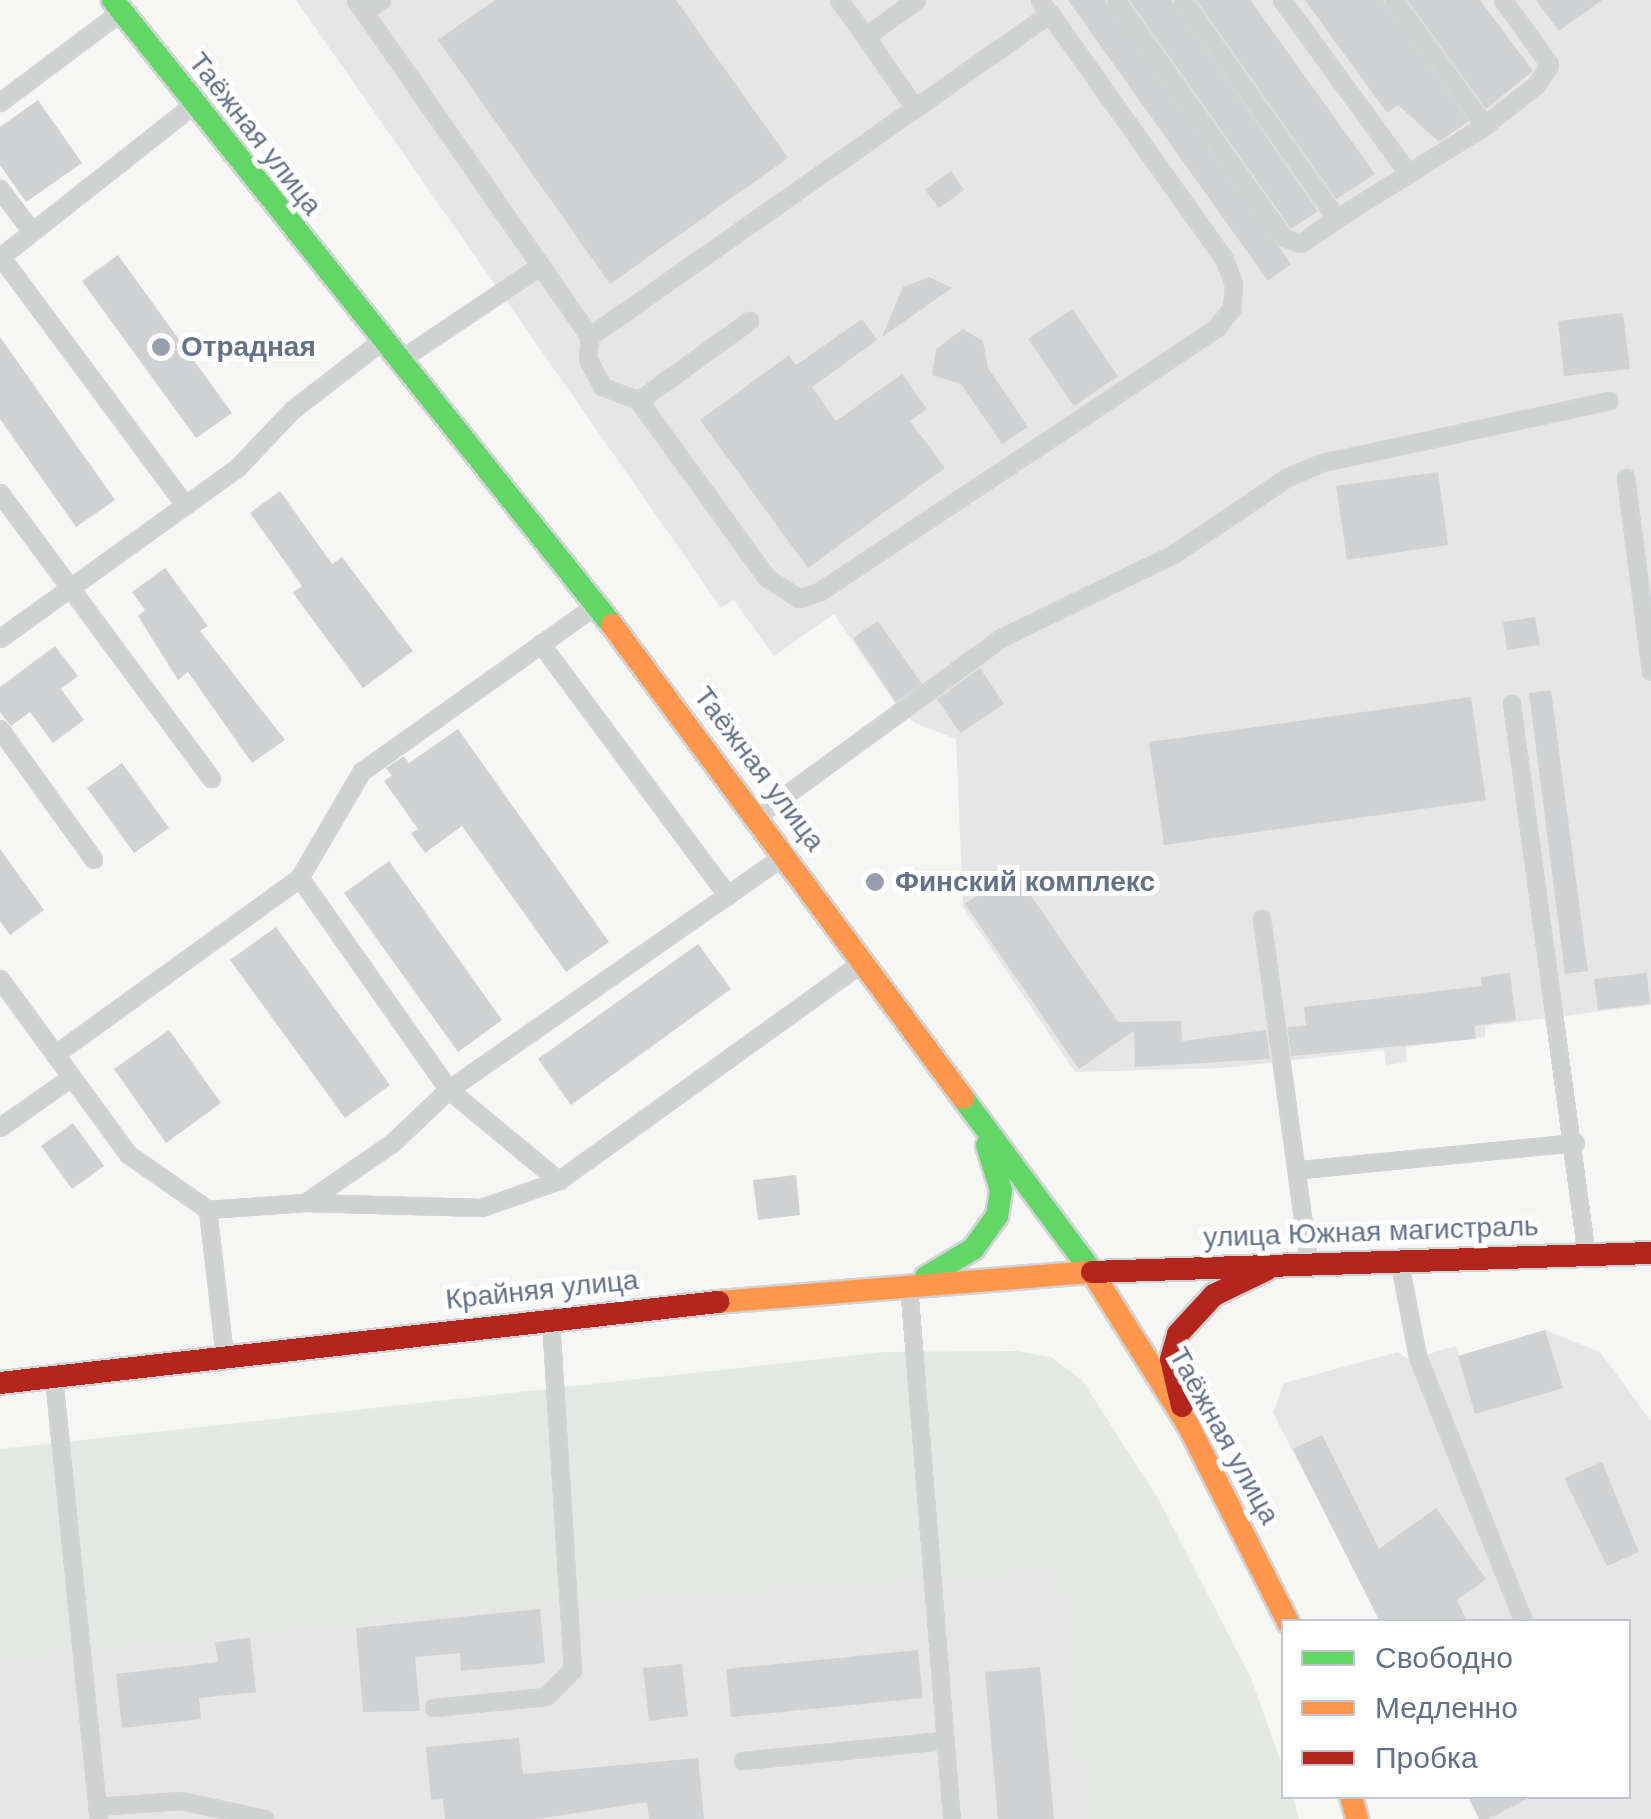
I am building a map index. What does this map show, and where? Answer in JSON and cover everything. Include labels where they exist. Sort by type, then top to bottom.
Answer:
[{"type":"main road","name":"Таёжная улица","points":[[117,6],[381,343],[597,604],[1092,1272],[1188,1425],[1286,1619]]},
{"type":"main road","points":[[909,1284],[973,1249],[997,1216],[998,1175],[965,1097]]},
{"type":"main road","name":"улица Южная магистраль","points":[[1092,1272],[1285,1262],[1651,1253]]},
{"type":"main road","points":[[1188,1425],[1172,1359],[1178,1334],[1214,1295],[1285,1262]]},
{"type":"main road","name":"Крайняя улица","points":[[0,1382],[550,1318],[909,1284],[1092,1272]]},
{"type":"lane","points":[[382,0],[361,6],[590,337],[594,376],[616,396],[639,401],[767,578],[799,599],[820,592],[1216,329],[1232,309],[1234,284],[1225,260],[1040,0]]},
{"type":"lane","points":[[839,0],[915,108]]},
{"type":"lane","points":[[866,36],[917,0]]},
{"type":"lane","points":[[1116,0],[1284,238],[1301,244],[1406,170],[1486,126],[1523,98],[1550,65],[1503,0]]},
{"type":"lane","points":[[1183,0],[1337,219]]},
{"type":"lane","points":[[1282,0],[1406,170]]},
{"type":"lane","points":[[1394,0],[1486,126]]},
{"type":"lane","points":[[0,104],[117,6]]},
{"type":"lane","points":[[590,337],[1050,14]]},
{"type":"lane","points":[[186,506],[1,258],[30,229],[193,106]]},
{"type":"lane","points":[[0,189],[30,229]]},
{"type":"lane","points":[[398,362],[541,266]]},
{"type":"lane","points":[[639,401],[750,320]]},
{"type":"lane","points":[[0,639],[186,506],[381,343]]},
{"type":"lane","points":[[757,816],[1002,638],[1173,554],[1287,478],[1323,463],[1609,401]]},
{"type":"lane","points":[[1626,478],[1651,671]]},
{"type":"lane","points":[[0,494],[212,779]]},
{"type":"lane","points":[[55,1055],[300,878],[362,772],[597,604]]},
{"type":"lane","points":[[542,644],[728,896]]},
{"type":"lane","points":[[1512,704],[1576,1143],[1587,1255]]},
{"type":"lane","points":[[0,729],[94,860]]},
{"type":"lane","points":[[306,1203],[392,1144],[449,1090],[786,855]]},
{"type":"lane","points":[[300,878],[449,1090],[559,1180]]},
{"type":"lane","points":[[1262,919],[1301,1170],[1309,1262]]},
{"type":"lane","points":[[0,979],[129,1155],[208,1210],[306,1203],[482,1208],[559,1180],[864,962]]},
{"type":"lane","points":[[0,1128],[72,1078]]},
{"type":"lane","points":[[1301,1170],[1576,1143]]},
{"type":"lane","points":[[208,1210],[225,1356]]},
{"type":"lane","points":[[1399,1260],[1418,1357],[1523,1619]]},
{"type":"lane","points":[[909,1284],[952,1819]]},
{"type":"lane","points":[[434,1708],[546,1697],[573,1670],[550,1318]]},
{"type":"lane","points":[[54,1377],[98,1813],[181,1801],[265,1819]]},
{"type":"lane","points":[[743,1761],[944,1741]]},
{"type":"shaded area","points":[[296,0],[1651,0],[1651,1005],[1485,1026],[1485,1037],[1406,1047],[1407,1062],[1386,1065],[1384,1050],[1223,1068],[1075,1072],[963,907],[956,739],[915,723],[896,705],[834,614],[774,656],[734,600],[721,608]]},
{"type":"shaded area","points":[[1545,1330],[1600,1352],[1651,1421],[1651,1819],[1479,1819],[1469,1799],[1631,1799],[1631,1619],[1379,1619],[1273,1413],[1284,1383],[1398,1352],[1409,1360],[1455,1346],[1459,1356]]},
{"type":"shaded area","points":[[1016,1351],[1051,1357],[1082,1380],[1160,1502],[1251,1678],[1281,1762],[1281,1799],[1294,1799],[1299,1819],[1082,1819],[1058,1569],[566,1601],[0,1657],[0,1449],[884,1352]]},
{"type":"shaded area","points":[[1078,1531],[1109,1819],[0,1819],[0,1617]]},
{"type":"building","points":[[495,0],[676,0],[788,158],[610,284],[438,40]]},
{"type":"building","points":[[1068,0],[1105,0],[1291,264],[1268,281]]},
{"type":"building","points":[[1129,0],[1172,0],[1318,211],[1291,229]]},
{"type":"building","points":[[1196,0],[1250,0],[1375,174],[1336,199]]},
{"type":"building","points":[[1305,0],[1383,0],[1469,121],[1439,142],[1398,105],[1387,113]]},
{"type":"building","points":[[1407,0],[1480,0],[1533,71],[1486,109]]},
{"type":"building","points":[[1536,0],[1602,0],[1559,31]]},
{"type":"building","points":[[38,100],[82,163],[26,202],[0,165],[0,127]]},
{"type":"building","points":[[951,171],[964,190],[939,208],[925,190]]},
{"type":"building","points":[[118,255],[232,413],[196,438],[82,281]]},
{"type":"building","points":[[929,277],[952,288],[882,337],[903,287]]},
{"type":"building","points":[[1072,309],[1118,376],[1074,406],[1028,339]]},
{"type":"building","points":[[1623,313],[1630,369],[1564,376],[1558,321]]},
{"type":"building","points":[[862,319],[877,340],[812,387],[836,421],[902,374],[927,409],[910,421],[945,468],[808,568],[700,420],[789,355],[796,365]]},
{"type":"building","points":[[963,329],[983,341],[988,368],[1028,427],[1002,444],[961,384],[932,375],[936,349]]},
{"type":"building","points":[[0,337],[115,500],[76,527],[0,419]]},
{"type":"building","points":[[1438,472],[1448,545],[1347,560],[1336,486]]},
{"type":"building","points":[[280,491],[332,564],[342,557],[413,651],[363,688],[293,593],[302,586],[250,513]]},
{"type":"building","points":[[165,568],[208,626],[200,631],[285,740],[252,763],[188,672],[178,680],[138,616],[145,610],[132,592]]},
{"type":"building","points":[[1535,617],[1540,645],[1507,650],[1503,622]]},
{"type":"building","points":[[878,621],[922,684],[896,702],[853,638]]},
{"type":"building","points":[[55,646],[78,676],[61,689],[84,720],[53,743],[30,712],[11,726],[0,712],[0,687]]},
{"type":"building","points":[[980,668],[1004,704],[960,733],[937,699]]},
{"type":"building","points":[[1551,690],[1588,971],[1565,974],[1529,693]]},
{"type":"building","points":[[1471,697],[1486,800],[1164,845],[1149,742]]},
{"type":"building","points":[[458,729],[609,942],[566,972],[462,826],[425,853],[411,833],[418,829],[384,781],[392,776],[386,768],[404,756],[409,763]]},
{"type":"building","points":[[122,763],[169,828],[134,853],[87,788]]},
{"type":"building","points":[[0,849],[44,910],[10,935],[0,921]]},
{"type":"building","points":[[389,861],[502,1020],[458,1052],[344,893]]},
{"type":"building","points":[[1014,871],[1118,1022],[1181,1021],[1182,1041],[1266,1030],[1270,1059],[1135,1067],[1134,1031],[1079,1069],[965,904]]},
{"type":"building","points":[[276,927],[390,1085],[345,1118],[230,960]]},
{"type":"building","points":[[698,944],[731,989],[571,1105],[538,1059]]},
{"type":"building","points":[[1510,973],[1516,1020],[1474,1026],[1476,1039],[1291,1056],[1287,1027],[1306,1025],[1304,1007],[1482,986],[1481,977]]},
{"type":"building","points":[[1647,973],[1650,1004],[1598,1010],[1594,979]]},
{"type":"building","points":[[169,1030],[221,1103],[166,1143],[114,1069]]},
{"type":"building","points":[[73,1123],[104,1166],[72,1189],[41,1146]]},
{"type":"building","points":[[796,1175],[800,1215],[758,1220],[753,1180]]},
{"type":"building","points":[[1545,1330],[1563,1388],[1475,1414],[1458,1356]]},
{"type":"building","points":[[1322,1435],[1379,1549],[1436,1508],[1486,1579],[1457,1600],[1466,1619],[1378,1619],[1293,1449]]},
{"type":"building","points":[[1602,1462],[1639,1552],[1607,1566],[1564,1478]]},
{"type":"building","points":[[540,1609],[545,1663],[461,1671],[460,1653],[415,1657],[420,1711],[363,1712],[356,1628]]},
{"type":"building","points":[[250,1638],[256,1692],[199,1698],[201,1719],[122,1728],[116,1674],[218,1662],[215,1642]]},
{"type":"building","points":[[918,1650],[923,1698],[731,1717],[726,1669]]},
{"type":"building","points":[[682,1664],[688,1716],[649,1721],[643,1668]]},
{"type":"building","points":[[1040,1667],[1054,1819],[998,1819],[985,1672]]},
{"type":"building","points":[[519,1738],[523,1774],[698,1758],[704,1819],[649,1819],[647,1802],[537,1819],[445,1819],[443,1799],[431,1800],[426,1747]]},
{"type":"building","points":[[1469,1799],[1527,1799],[1488,1819],[1479,1819]]},
{"type":"traffic: fast","points":[[113,0],[612,625]]},
{"type":"traffic: fast","points":[[963,1098],[1092,1272]]},
{"type":"traffic: fast","points":[[926,1277],[973,1249],[997,1216],[1001,1190],[987,1145]]},
{"type":"traffic: slow","points":[[612,625],[963,1098]]},
{"type":"traffic: slow","points":[[718,1302],[1092,1272]]},
{"type":"traffic: slow","points":[[1092,1272],[1188,1425],[1286,1619]]},
{"type":"traffic: slow","points":[[1352,1799],[1357,1819]]},
{"type":"traffic: jam","points":[[1092,1272],[1651,1253]]},
{"type":"traffic: jam","points":[[1182,1406],[1171,1359],[1178,1334],[1214,1295],[1266,1270]]},
{"type":"traffic: jam","points":[[0,1383],[718,1302]]},
{"type":"place","name":"Отрадная","points":[[161,347]]},
{"type":"place","name":"Финский комплекс","points":[[875,882]]}]
